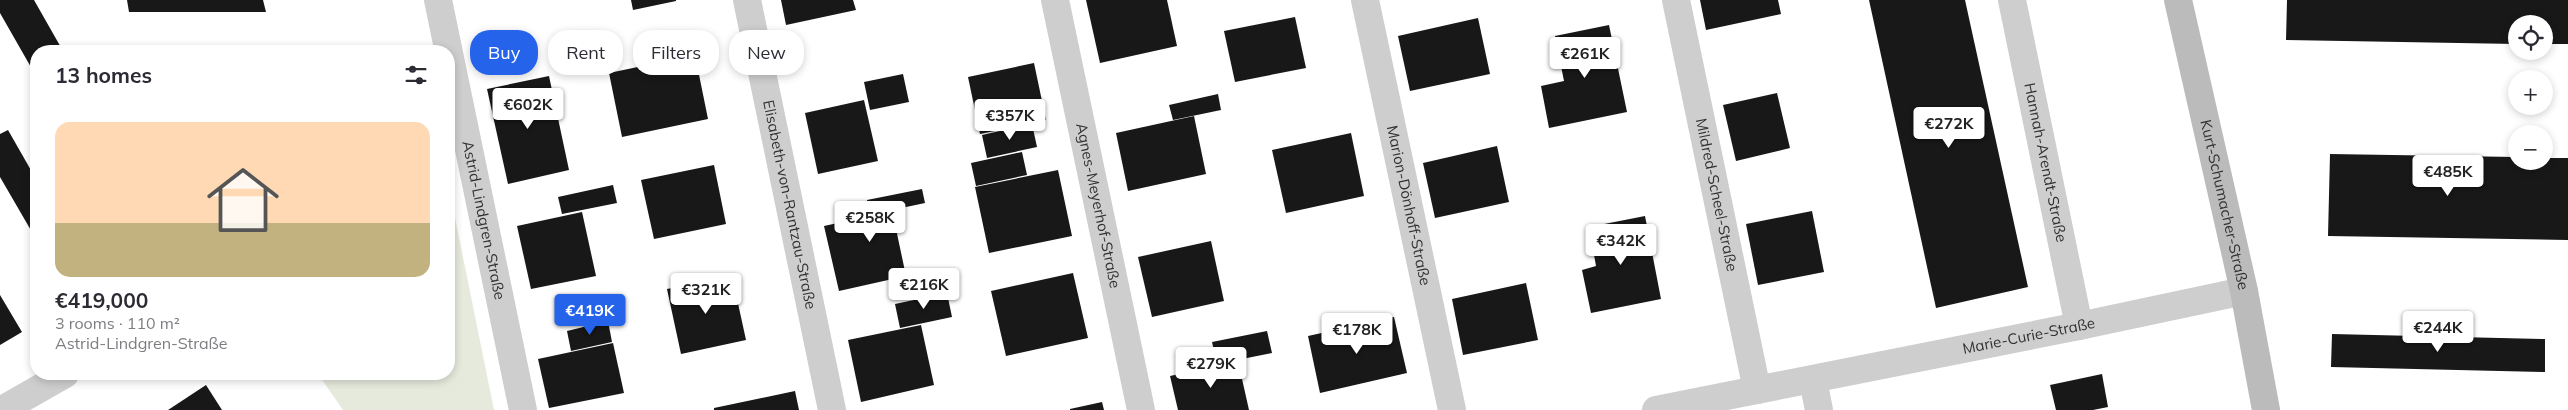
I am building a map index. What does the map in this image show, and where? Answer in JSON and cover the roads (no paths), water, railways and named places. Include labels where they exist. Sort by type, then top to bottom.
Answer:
[{"type":"main road","name":"Kurt-Schumacher-Straße","points":[[2178,0],[2244,291],[2266,410]]},
{"type":"street","name":"Astrid-Lindgren-Straße","points":[[438,0],[447,45]]},
{"type":"street","name":"Elisabeth-von-Rantzau-Straße","points":[[747,0],[832,410]]},
{"type":"street","name":"Agnes-Meyerhof-Straße","points":[[1055,0],[1141,410]]},
{"type":"street","name":"Marion-Dönhoff-Straße","points":[[1365,0],[1452,410]]},
{"type":"street","name":"Mildred-Scheel-Straße","points":[[1676,0],[1757,390]]},
{"type":"street","name":"Hannah-Arendt-Straße","points":[[2012,0],[2079,326]]},
{"type":"street","name":"Astrid-Lindgren-Straße","points":[[455,82],[523,410]]},
{"type":"street","name":"Marie-Curie-Straße","points":[[1656,410],[1813,380],[2244,291]]},
{"type":"street","points":[[2,410],[54,380]]},
{"type":"street","points":[[1813,380],[1820,410]]}]
